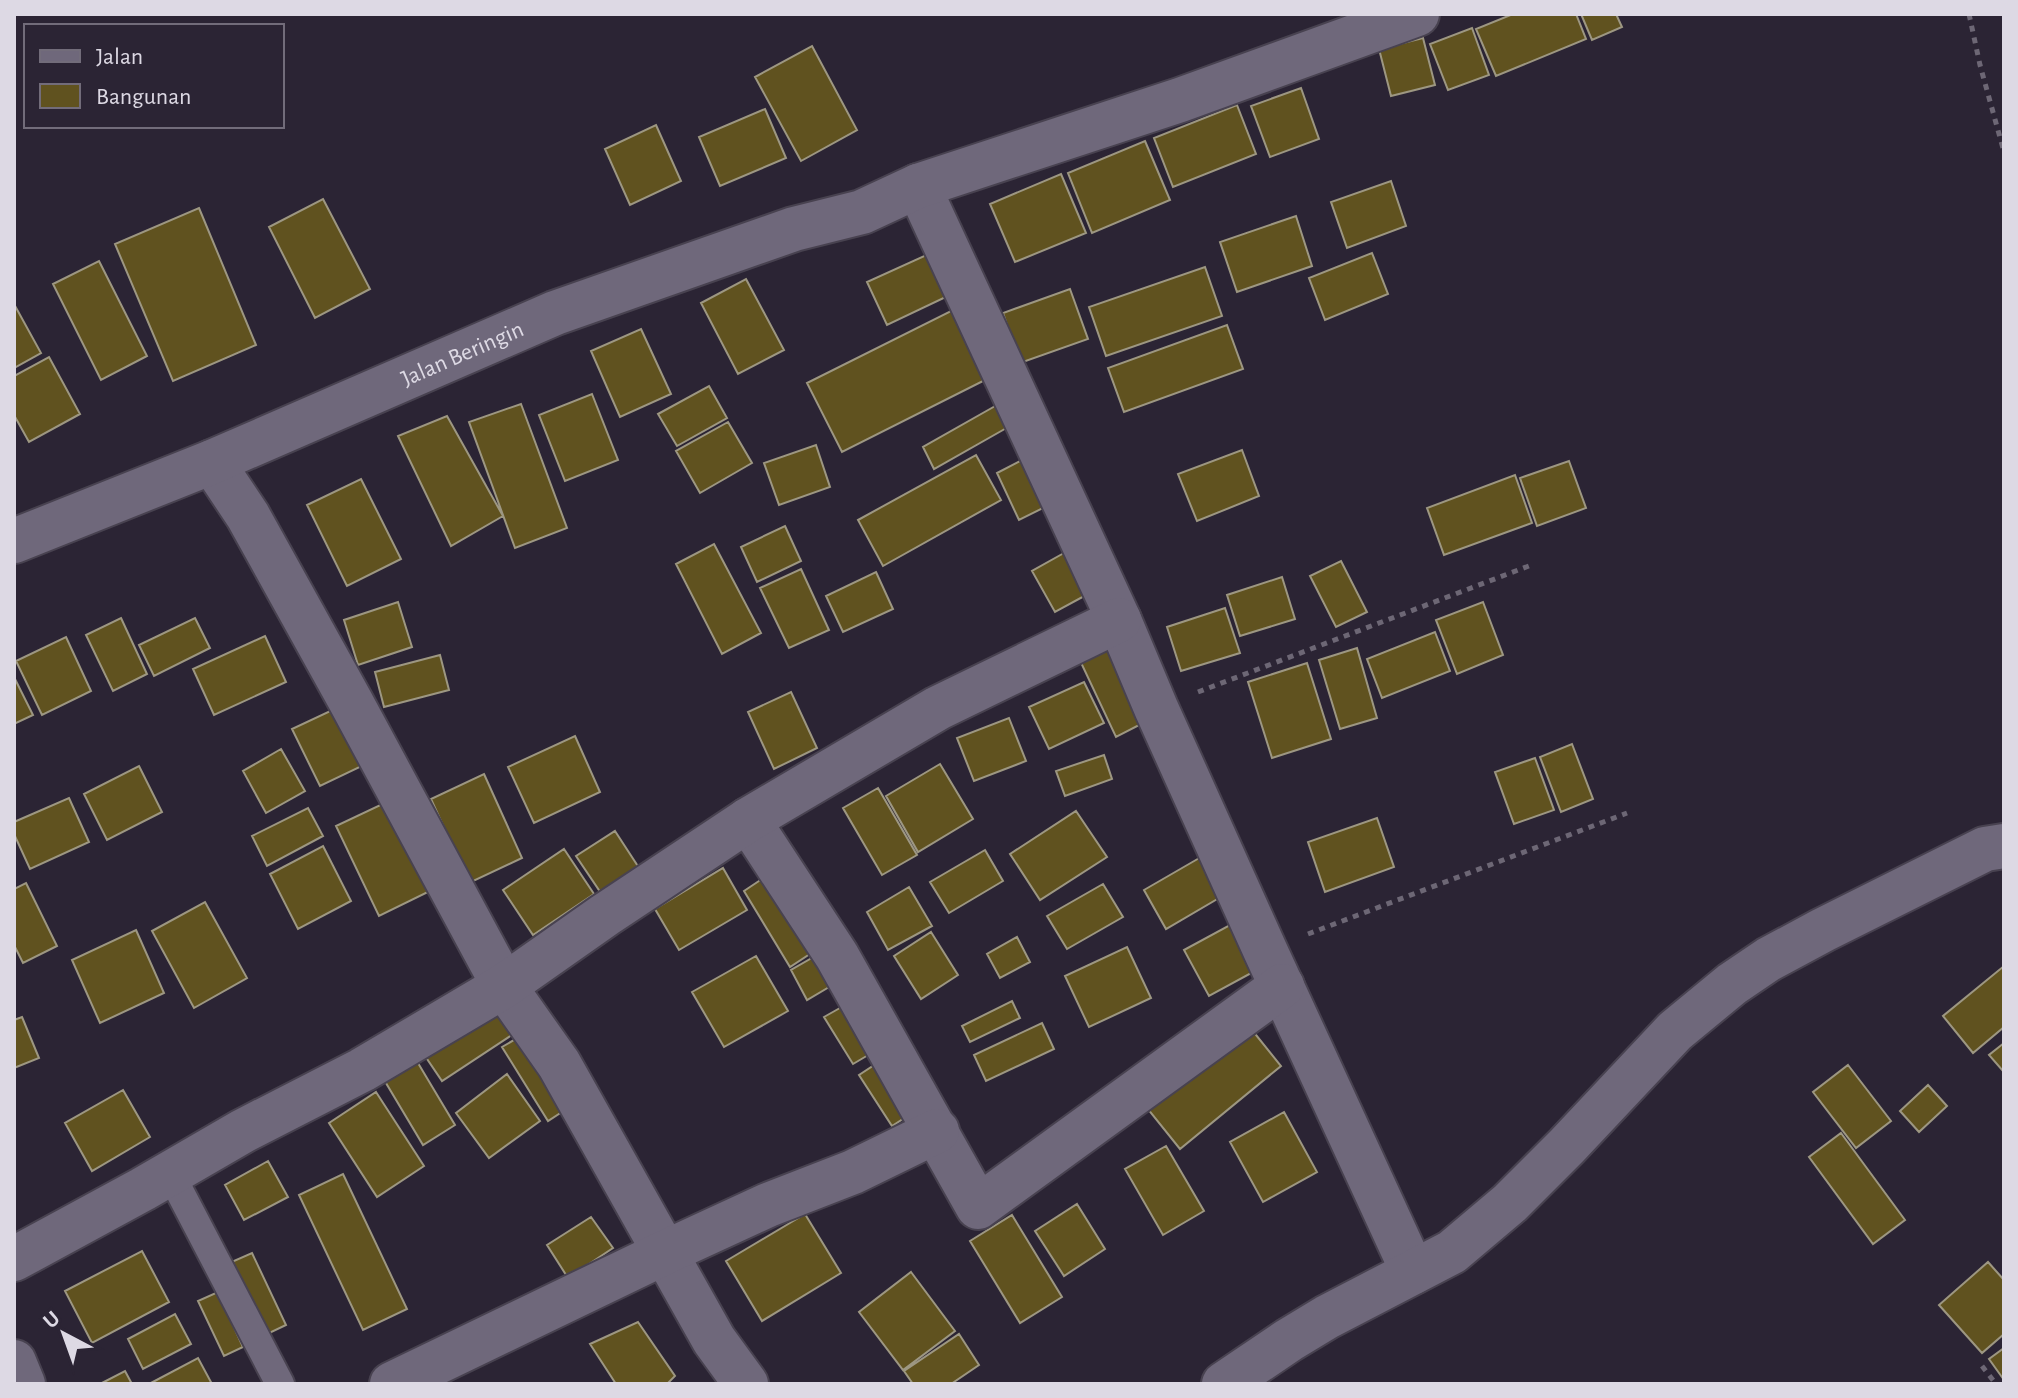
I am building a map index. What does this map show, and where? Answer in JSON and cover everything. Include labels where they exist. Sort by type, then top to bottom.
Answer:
[{"type":"street","name":"Jalan Beringin","points":[[14,541],[212,462],[555,313],[794,229],[862,212],[918,186],[1180,100],[1417,14]]},
{"type":"street","points":[[918,186],[1119,620],[1156,708],[1413,1272]]},
{"type":"street","points":[[212,462],[248,516],[504,986],[559,1064],[714,1340],[746,1384]]},
{"type":"street","points":[[14,1259],[243,1131],[362,1070],[504,986],[748,820],[938,708],[1119,620]]},
{"type":"street","points":[[748,820],[837,956],[978,1207],[1274,968]]},
{"type":"street","points":[[1224,1384],[1327,1317],[1452,1252],[1510,1203],[1675,1031],[1732,984],[1769,959],[1823,930],[1985,849],[2004,846]]},
{"type":"street","points":[[392,1384],[666,1252],[768,1205],[853,1172],[937,1131]]},
{"type":"street","points":[[14,1362],[23,1384]]},
{"type":"lane","points":[[170,1173],[280,1384]]},
{"type":"path","points":[[1969,14],[2004,152]]},
{"type":"path","points":[[1156,708],[1534,564]]},
{"type":"path","points":[[1274,968],[1627,813]]},
{"type":"path","points":[[1982,1366],[1996,1384]]},
{"type":"building","points":[[1513,14],[1576,14],[1586,39],[1496,76],[1476,29]]},
{"type":"building","points":[[1581,14],[1616,14],[1622,27],[1592,40]]},
{"type":"building","points":[[1472,28],[1489,75],[1448,90],[1430,44]]},
{"type":"building","points":[[1423,38],[1435,85],[1391,96],[1379,49]]},
{"type":"building","points":[[812,46],[857,130],[801,161],[755,77]]},
{"type":"building","points":[[1301,88],[1319,139],[1270,157],[1251,106]]},
{"type":"building","points":[[1237,105],[1256,154],[1173,187],[1154,138]]},
{"type":"building","points":[[765,109],[786,158],[720,186],[699,137]]},
{"type":"building","points":[[656,125],[681,181],[630,205],[605,149]]},
{"type":"building","points":[[1145,141],[1170,200],[1092,233],[1068,173]]},
{"type":"building","points":[[1061,174],[1086,233],[1015,262],[990,204]]},
{"type":"building","points":[[1391,181],[1406,226],[1347,248],[1331,202]]},
{"type":"building","points":[[323,199],[370,289],[315,318],[269,227]]},
{"type":"building","points":[[199,208],[256,345],[173,381],[115,244]]},
{"type":"building","points":[[1296,216],[1312,266],[1237,292],[1220,242]]},
{"type":"building","points":[[931,253],[950,295],[887,325],[867,282]]},
{"type":"building","points":[[1372,253],[1388,294],[1325,320],[1309,278]]},
{"type":"building","points":[[99,261],[147,356],[101,380],[53,284]]},
{"type":"building","points":[[1205,267],[1222,316],[1106,356],[1089,307]]},
{"type":"building","points":[[746,279],[784,350],[738,374],[701,303]]},
{"type":"building","points":[[1070,289],[1088,339],[1020,363],[1003,313]]},
{"type":"building","points":[[14,304],[41,353],[14,368]]},
{"type":"building","points":[[955,309],[989,378],[842,452],[807,383]]},
{"type":"building","points":[[1227,325],[1243,369],[1124,412],[1108,368]]},
{"type":"building","points":[[641,329],[671,394],[620,417],[591,351]]},
{"type":"building","points":[[49,357],[80,414],[29,442],[14,415],[14,376]]},
{"type":"building","points":[[709,386],[727,418],[677,446],[658,414]]},
{"type":"building","points":[[592,394],[618,460],[565,481],[539,415]]},
{"type":"building","points":[[521,404],[567,528],[515,548],[469,422]]},
{"type":"building","points":[[997,405],[1010,426],[934,469],[923,447]]},
{"type":"building","points":[[447,416],[503,516],[451,546],[398,436]]},
{"type":"building","points":[[728,422],[752,463],[700,493],[676,451]]},
{"type":"building","points":[[816,445],[830,487],[779,505],[764,463]]},
{"type":"building","points":[[1242,450],[1259,496],[1197,521],[1178,474]]},
{"type":"building","points":[[976,455],[1001,500],[883,566],[858,520]]},
{"type":"building","points":[[1026,458],[1049,505],[1019,520],[997,473]]},
{"type":"building","points":[[1569,461],[1586,508],[1537,526],[1520,478]]},
{"type":"building","points":[[1515,475],[1532,523],[1444,555],[1427,508]]},
{"type":"building","points":[[361,479],[401,559],[347,586],[307,505]]},
{"type":"building","points":[[785,526],[801,561],[757,582],[741,547]]},
{"type":"building","points":[[714,544],[761,633],[722,654],[676,564]]},
{"type":"building","points":[[1064,553],[1088,594],[1055,612],[1032,571]]},
{"type":"building","points":[[1341,561],[1367,612],[1336,627],[1310,576]]},
{"type":"building","points":[[801,569],[829,630],[789,648],[760,588]]},
{"type":"building","points":[[876,572],[893,609],[843,632],[826,596]]},
{"type":"building","points":[[1282,577],[1295,619],[1240,636],[1227,595]]},
{"type":"building","points":[[398,602],[412,647],[358,665],[344,620]]},
{"type":"building","points":[[1483,602],[1503,655],[1457,674],[1436,620]]},
{"type":"building","points":[[1225,608],[1240,653],[1181,671],[1167,627]]},
{"type":"building","points":[[121,618],[147,674],[113,691],[86,635]]},
{"type":"building","points":[[195,618],[210,648],[154,676],[139,645]]},
{"type":"building","points":[[1435,632],[1450,671],[1382,698],[1367,659]]},
{"type":"building","points":[[265,636],[286,682],[214,715],[193,669]]},
{"type":"building","points":[[66,637],[91,691],[42,715],[16,661]]},
{"type":"building","points":[[1107,638],[1147,721],[1116,737],[1076,652]]},
{"type":"building","points":[[1357,648],[1377,718],[1340,729],[1319,660]]},
{"type":"building","points":[[440,655],[449,690],[384,707],[375,672]]},
{"type":"building","points":[[1307,663],[1331,739],[1272,758],[1248,682]]},
{"type":"building","points":[[14,677],[33,715],[14,724]]},
{"type":"building","points":[[1084,682],[1104,723],[1049,749],[1029,707]]},
{"type":"building","points":[[791,692],[817,748],[774,769],[748,712]]},
{"type":"building","points":[[343,705],[370,762],[320,786],[292,729]]},
{"type":"building","points":[[1009,718],[1026,761],[974,781],[957,738]]},
{"type":"building","points":[[575,736],[600,792],[534,823],[508,767]]},
{"type":"building","points":[[1572,744],[1593,799],[1561,812],[1540,757]]},
{"type":"building","points":[[281,749],[305,791],[266,813],[243,771]]},
{"type":"building","points":[[1104,755],[1112,779],[1065,796],[1056,771]]},
{"type":"building","points":[[1535,758],[1554,810],[1514,824],[1495,772]]},
{"type":"building","points":[[940,764],[973,819],[918,852],[886,796]]},
{"type":"building","points":[[139,766],[162,812],[107,840],[84,794]]},
{"type":"building","points":[[484,774],[522,858],[469,883],[431,799]]},
{"type":"building","points":[[878,788],[917,855],[882,875],[843,808]]},
{"type":"building","points":[[69,798],[89,842],[30,869],[14,834],[14,822]]},
{"type":"building","points":[[393,799],[436,888],[379,916],[336,826]]},
{"type":"building","points":[[308,808],[323,836],[267,866],[252,836]]},
{"type":"building","points":[[1076,811],[1107,857],[1040,900],[1010,854]]},
{"type":"building","points":[[1377,818],[1394,867],[1325,892],[1308,842]]},
{"type":"building","points":[[615,831],[643,874],[605,899],[576,856]]},
{"type":"building","points":[[323,846],[351,901],[298,929],[270,874]]},
{"type":"building","points":[[564,849],[594,894],[533,935],[503,890]]},
{"type":"building","points":[[985,850],[1003,881],[949,913],[930,882]]},
{"type":"building","points":[[1208,853],[1231,891],[1166,929],[1144,890]]},
{"type":"building","points":[[723,868],[747,910],[679,950],[655,909]]},
{"type":"building","points":[[777,869],[822,946],[790,967],[744,891]]},
{"type":"building","points":[[26,883],[57,946],[23,963],[14,945],[14,889]]},
{"type":"building","points":[[1103,884],[1123,917],[1067,949],[1047,916]]},
{"type":"building","points":[[909,887],[932,926],[888,950],[867,912]]},
{"type":"building","points":[[205,902],[247,978],[194,1008],[152,931]]},
{"type":"building","points":[[1241,919],[1266,965],[1209,996],[1184,950]]},
{"type":"building","points":[[136,930],[164,993],[100,1023],[72,960]]},
{"type":"building","points":[[931,932],[958,975],[921,999],[894,956]]},
{"type":"building","points":[[1017,937],[1030,962],[1000,978],[987,954]]},
{"type":"building","points":[[1127,947],[1151,998],[1089,1027],[1065,976]]},
{"type":"building","points":[[824,951],[841,980],[807,1000],[791,970]]},
{"type":"building","points":[[756,956],[788,1011],[724,1047],[692,992]]},
{"type":"building","points":[[2004,966],[2004,1027],[1973,1053],[1943,1016]]},
{"type":"building","points":[[503,996],[524,1027],[442,1081],[421,1050]]},
{"type":"building","points":[[1012,1001],[1020,1018],[970,1042],[962,1026]]},
{"type":"building","points":[[847,1004],[875,1051],[853,1064],[824,1017]]},
{"type":"building","points":[[22,1017],[39,1058],[14,1068],[14,1020]]},
{"type":"building","points":[[1042,1023],[1054,1049],[986,1081],[974,1055]]},
{"type":"building","points":[[1248,1025],[1281,1066],[1180,1149],[1147,1108]]},
{"type":"building","points":[[526,1033],[571,1106],[548,1121],[502,1047]]},
{"type":"building","points":[[2004,1043],[2004,1070],[2003,1071],[1989,1055]]},
{"type":"building","points":[[415,1058],[455,1125],[423,1145],[383,1078]]},
{"type":"building","points":[[882,1060],[915,1111],[892,1126],[859,1075]]},
{"type":"building","points":[[1848,1065],[1891,1121],[1856,1148],[1813,1092]]},
{"type":"building","points":[[507,1074],[540,1121],[489,1158],[456,1113]]},
{"type":"building","points":[[1928,1085],[1947,1106],[1919,1132],[1900,1111]]},
{"type":"building","points":[[123,1090],[150,1137],[92,1171],[65,1123]]},
{"type":"building","points":[[376,1092],[424,1166],[377,1197],[329,1123]]},
{"type":"building","points":[[1284,1112],[1317,1172],[1263,1202],[1230,1142]]},
{"type":"building","points":[[1841,1133],[1905,1220],[1873,1244],[1809,1157]]},
{"type":"building","points":[[1166,1146],[1204,1211],[1163,1235],[1125,1169]]},
{"type":"building","points":[[268,1161],[288,1197],[244,1220],[225,1185]]},
{"type":"building","points":[[343,1174],[407,1309],[363,1330],[299,1195]]},
{"type":"building","points":[[1077,1204],[1105,1249],[1064,1276],[1035,1231]]},
{"type":"building","points":[[805,1214],[841,1273],[762,1321],[726,1261]]},
{"type":"building","points":[[1012,1215],[1062,1297],[1020,1323],[970,1241]]},
{"type":"building","points":[[591,1217],[613,1248],[568,1278],[547,1245]]},
{"type":"building","points":[[142,1251],[169,1302],[92,1343],[65,1291]]},
{"type":"building","points":[[252,1253],[286,1325],[261,1337],[227,1264]]},
{"type":"building","points":[[1988,1262],[2004,1280],[2004,1334],[1982,1353],[1939,1305]]},
{"type":"building","points":[[911,1272],[955,1331],[903,1370],[859,1312]]},
{"type":"building","points":[[218,1292],[243,1347],[224,1356],[198,1301]]},
{"type":"building","points":[[175,1314],[191,1344],[143,1369],[128,1339]]},
{"type":"building","points":[[638,1322],[675,1376],[667,1384],[616,1384],[590,1344]]},
{"type":"building","points":[[959,1334],[979,1365],[951,1384],[913,1384],[904,1371]]},
{"type":"building","points":[[2004,1348],[2004,1380],[1989,1359]]},
{"type":"building","points":[[198,1358],[212,1384],[149,1384]]},
{"type":"building","points":[[125,1371],[132,1384],[100,1384]]}]
